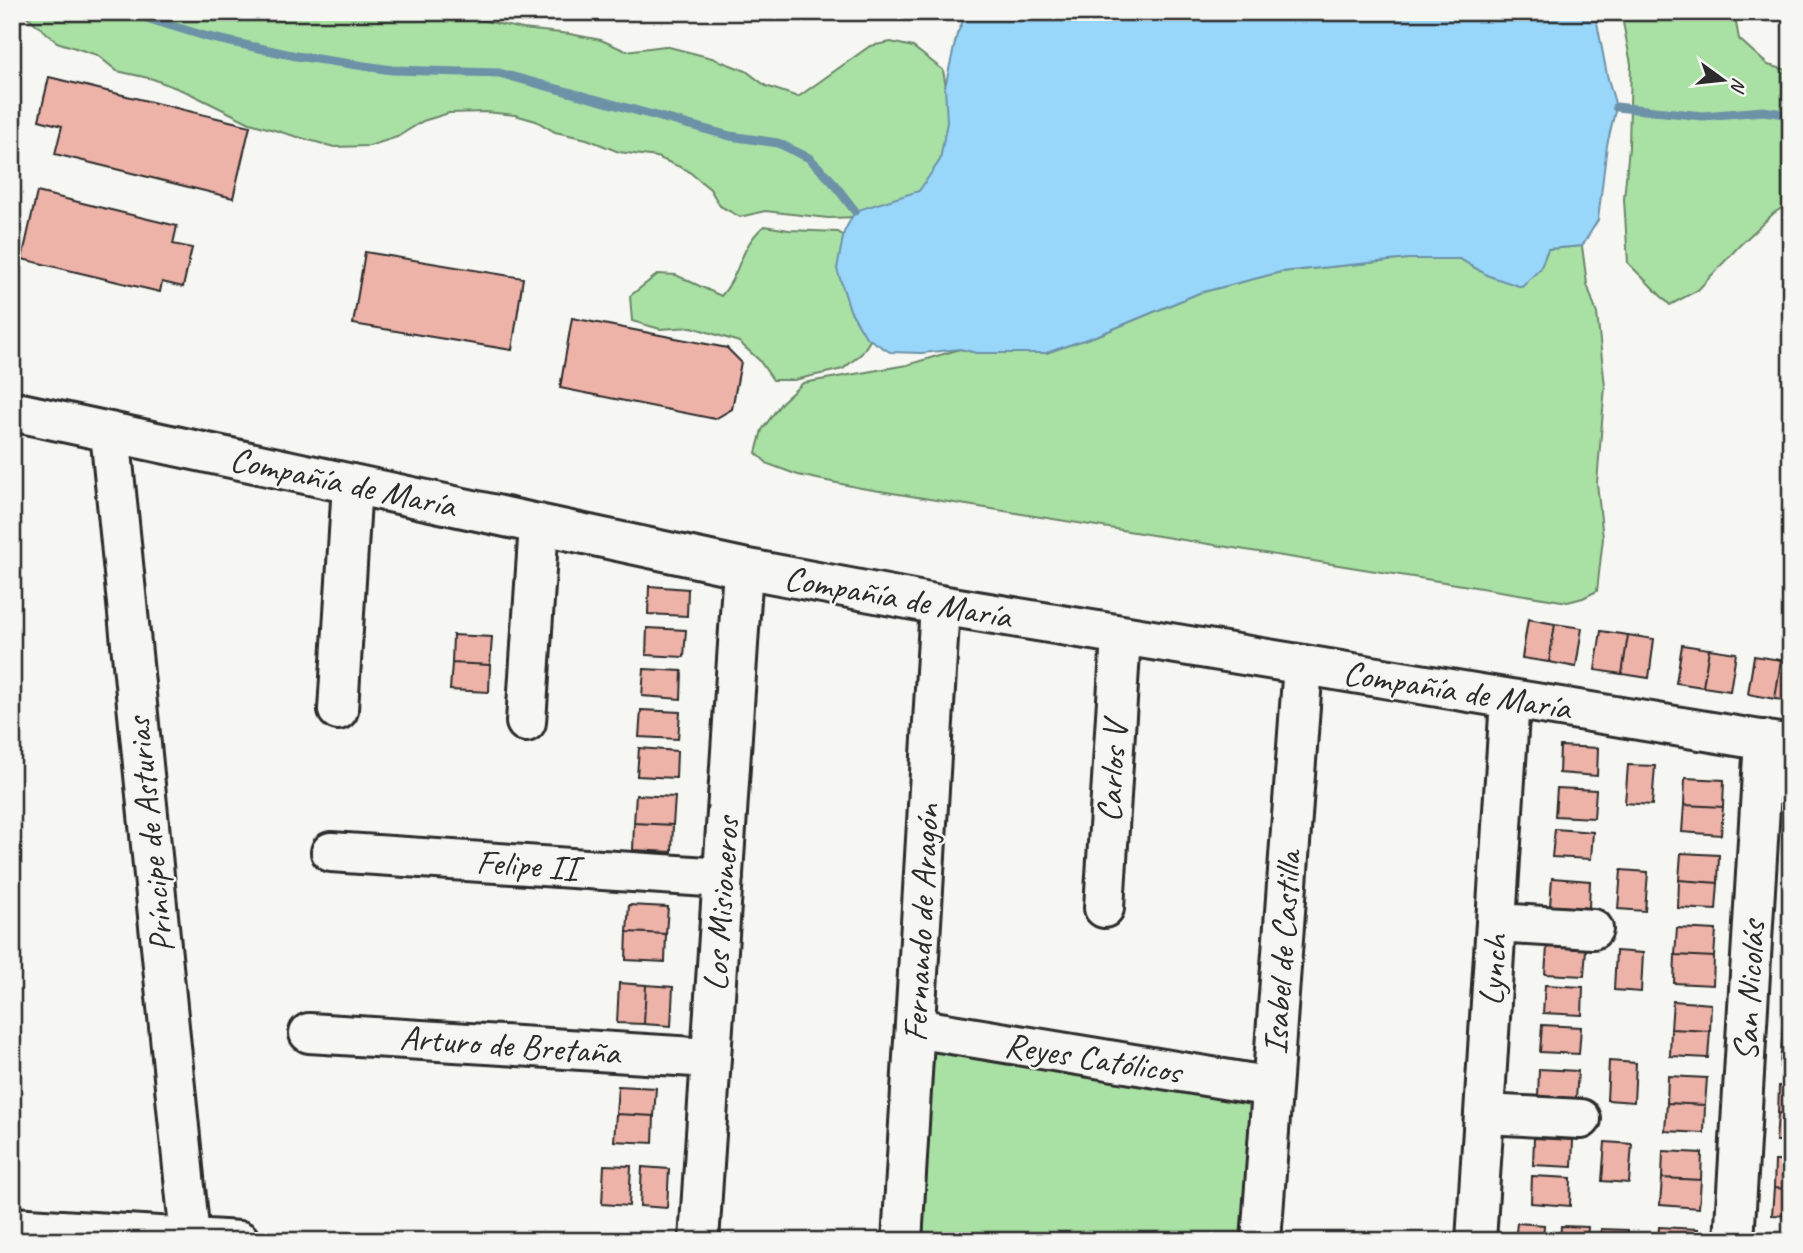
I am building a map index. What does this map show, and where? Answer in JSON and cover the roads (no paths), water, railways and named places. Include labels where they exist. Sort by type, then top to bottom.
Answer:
[{"type":"street","name":"Compañía de María","points":[[12,411],[743,568],[940,605],[1778,742]]},
{"type":"street","name":"Príncipe de Asturias","points":[[110,432],[190,1238]]},
{"type":"street","points":[[338,710],[352,484]]},
{"type":"street","points":[[526,722],[539,524]]},
{"type":"street","name":"Los Misioneros","points":[[699,1241],[743,568]]},
{"type":"street","name":"Fernando de Aragón","points":[[902,1241],[940,605]]},
{"type":"street","name":"Carlos V","points":[[1104,908],[1121,636]]},
{"type":"street","name":"Isabel de Castilla","points":[[1261,1241],[1303,665]]},
{"type":"street","name":"Lynch","points":[[1476,1241],[1510,699]]},
{"type":"street","name":"San Nicolás","points":[[1734,1241],[1778,742]]},
{"type":"street","name":"Felipe II","points":[[331,852],[723,877]]},
{"type":"street","points":[[1496,923],[1593,929]]},
{"type":"street","name":"Reyes Católicos","points":[[915,1028],[1272,1087]]},
{"type":"street","name":"Arturo de Bretaña","points":[[309,1033],[710,1058]]},
{"type":"street","points":[[1484,1114],[1581,1119]]},
{"type":"street","points":[[12,1227],[240,1241]]},
{"type":"water","points":[[967,12],[1595,12],[1616,107],[1607,145],[1598,220],[1582,246],[1548,249],[1540,269],[1522,287],[1489,276],[1460,259],[1408,259],[1281,272],[1199,293],[1101,334],[1046,353],[977,353],[960,349],[922,353],[890,352],[866,337],[850,310],[837,269],[844,232],[855,211],[919,191],[940,160],[947,122],[945,87],[957,34]]},
{"type":"waterway","points":[[127,12],[208,37],[296,56],[392,70],[499,73],[730,136],[778,143],[809,158],[831,180],[855,211]]},
{"type":"waterway","points":[[1616,107],[1703,116],[1763,111],[1791,115]]}]
